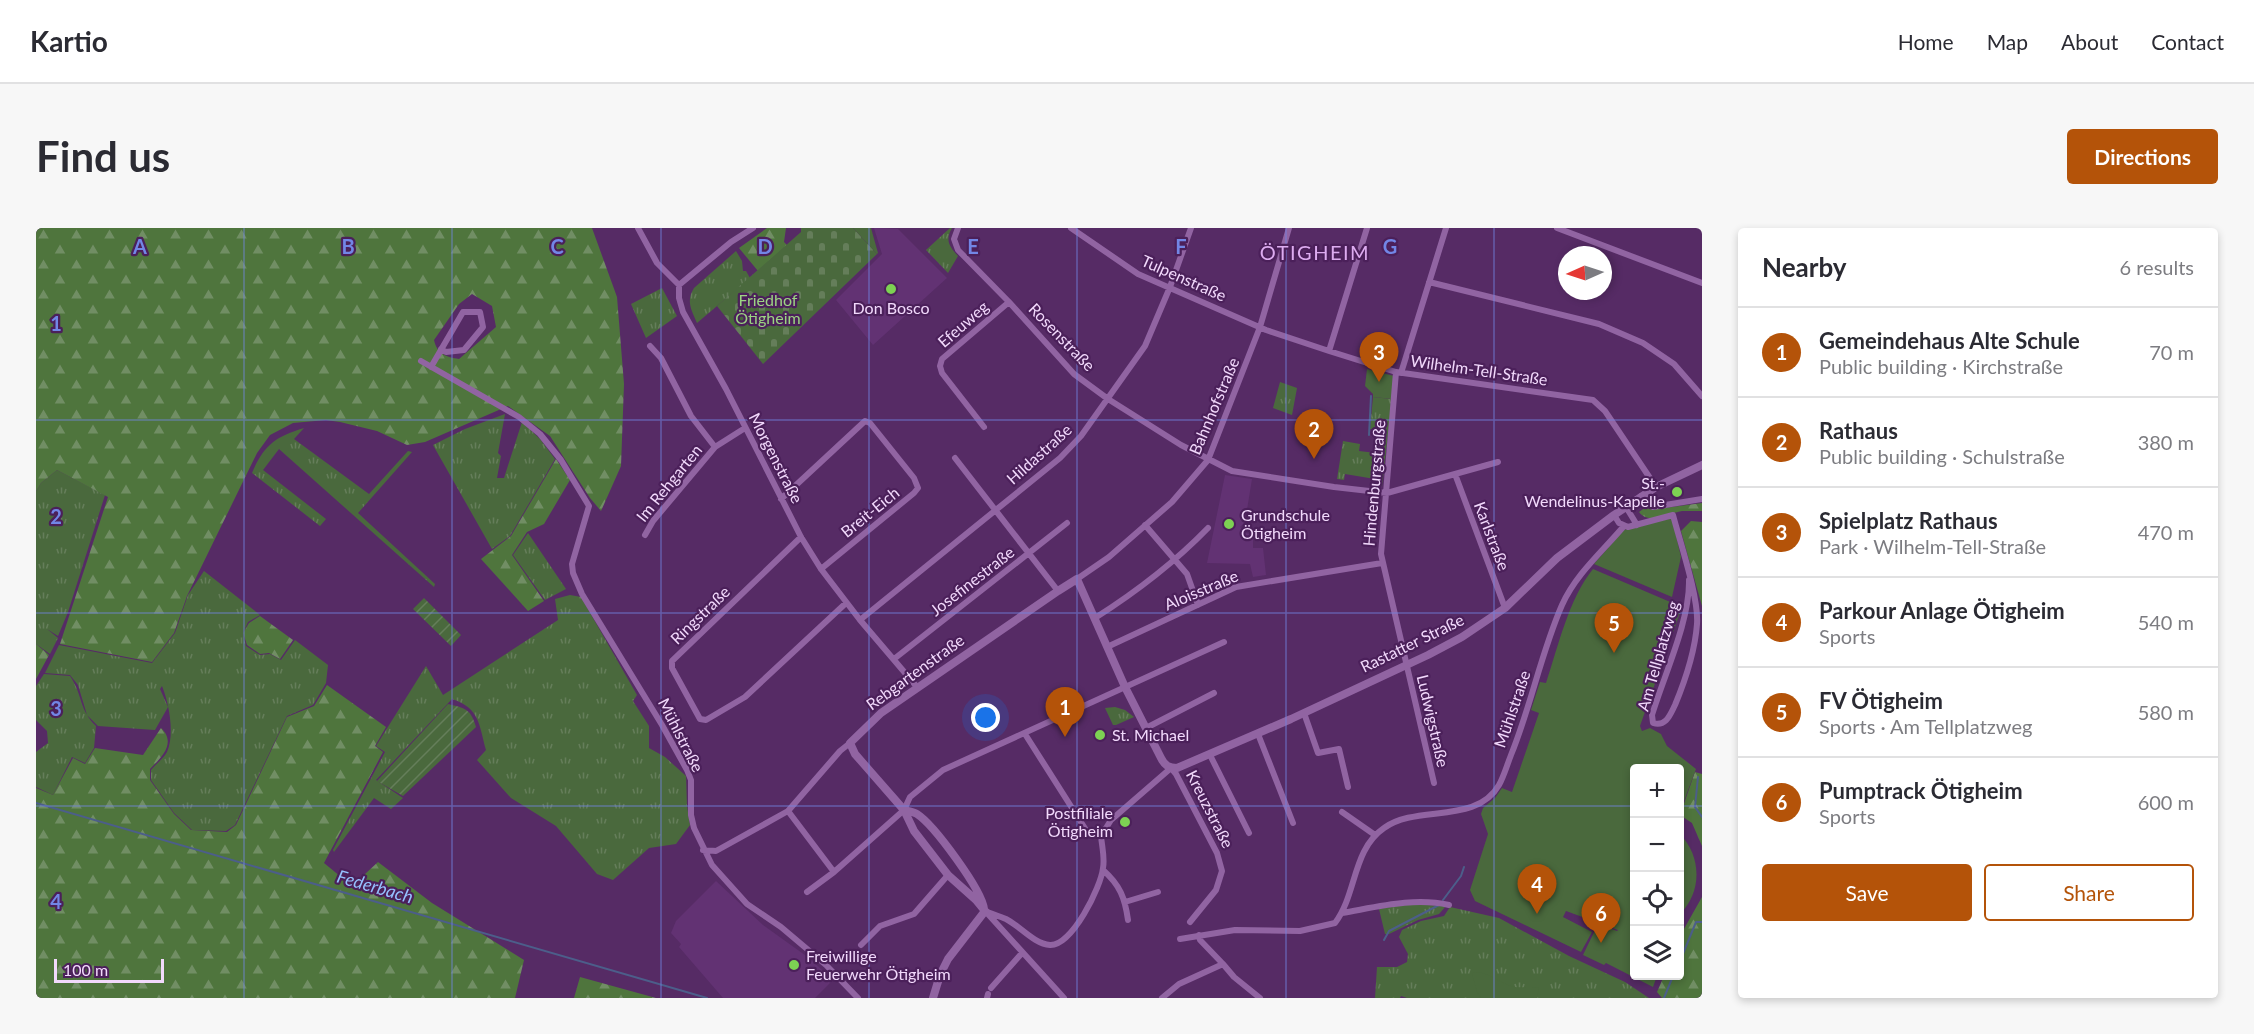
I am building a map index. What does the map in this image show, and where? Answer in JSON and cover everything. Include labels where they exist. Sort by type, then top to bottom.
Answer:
[{"type":"street","points":[[638,228],[657,263],[679,285],[731,242],[753,228]]},
{"type":"street","name":"Rosenstraße","points":[[958,228],[954,239],[958,250],[1074,374],[1108,399],[1208,460],[1232,471],[1387,493]]},
{"type":"street","name":"Tulpenstraße","points":[[1071,228],[1122,264],[1260,327]]},
{"type":"street","name":"Hildastraße","points":[[860,620],[1060,458],[1081,436],[1145,346],[1170,287],[1191,228]]},
{"type":"street","name":"Bahnhofstraße","points":[[1077,579],[1109,557],[1172,501],[1208,460],[1260,327],[1289,228]]},
{"type":"street","points":[[1329,351],[1367,228]]},
{"type":"street","name":"Hindenburgstraße","points":[[1406,665],[1381,554],[1399,373],[1446,228]]},
{"type":"street","points":[[1557,228],[1702,283]]},
{"type":"street","points":[[1429,282],[1599,324],[1643,343],[1674,364],[1702,396]]},
{"type":"street","name":"Morgenstraße","points":[[679,285],[679,298],[683,312],[726,389],[801,537],[846,603],[917,687]]},
{"type":"street","name":"Efeuweg","points":[[984,427],[942,373],[940,366],[942,359],[1009,302]]},
{"type":"street","points":[[431,367],[441,349],[463,312],[480,312],[483,327],[464,350],[446,352],[441,349]]},
{"type":"street","name":"Wilhelm-Tell-Straße","points":[[1260,327],[1399,373],[1593,400],[1605,411],[1656,488]]},
{"type":"street","points":[[650,346],[661,358],[691,416],[715,447]]},
{"type":"street","name":"Mühlstraße","points":[[420,361],[519,417],[540,434],[561,460],[589,506],[572,564],[573,573],[582,594],[687,770],[691,780],[691,815],[703,850],[723,880],[747,904],[781,927],[826,965],[858,998]]},
{"type":"street","name":"Breit-Eich","points":[[781,499],[865,420],[870,423],[914,478],[918,488],[914,493],[821,569]]},
{"type":"street","name":"Im Rehgarten","points":[[645,535],[653,521],[715,447],[744,428]]},
{"type":"street","points":[[955,458],[1058,591]]},
{"type":"street","points":[[1387,493],[1498,462]]},
{"type":"street","name":"Rastatter Straße","points":[[1171,768],[1184,766],[1258,734],[1406,665],[1472,631],[1505,608],[1557,558],[1614,515],[1641,496],[1702,465]]},
{"type":"street","name":"Karlstraße","points":[[1455,474],[1505,608]]},
{"type":"street","points":[[1641,496],[1647,504],[1653,507],[1702,499]]},
{"type":"street","points":[[1626,507],[1637,525]]},
{"type":"street","points":[[1614,515],[1624,526]]},
{"type":"street","name":"Am Tellplatzweg","points":[[1624,526],[1637,525],[1673,515],[1689,580],[1697,624],[1686,673],[1671,713],[1665,722],[1656,725],[1653,723],[1652,715],[1684,619],[1690,594],[1689,580]]},
{"type":"street","name":"Josefinestraße","points":[[894,659],[1067,523]]},
{"type":"street","points":[[1145,525],[1187,574],[1198,605]]},
{"type":"street","name":"Mühlstraße","points":[[1342,913],[1364,850],[1375,835],[1397,820],[1414,815],[1451,813],[1464,809],[1487,799],[1499,786],[1517,741],[1563,603],[1577,579],[1624,526]]},
{"type":"street","points":[[1095,618],[1176,560],[1208,528]]},
{"type":"street","name":"Ringstraße","points":[[801,537],[672,661],[672,668],[700,719],[706,720],[745,697],[846,603]]},
{"type":"street","name":"Aloisstraße","points":[[1107,647],[1236,587],[1382,563]]},
{"type":"street","name":"Rebgartenstraße","points":[[703,850],[716,851],[788,811],[840,751],[880,713],[1077,579]]},
{"type":"street","name":"Kreuzstraße","points":[[1077,579],[1125,687],[1161,759],[1176,774],[1213,844],[1222,871],[1216,890],[1190,922]]},
{"type":"street","points":[[807,892],[834,872],[904,810],[909,796],[943,770],[1224,642]]},
{"type":"street","name":"Ludwigstraße","points":[[1406,665],[1434,783]]},
{"type":"street","points":[[1146,728],[1214,693]]},
{"type":"street","points":[[1304,713],[1318,753],[1339,748],[1348,787]]},
{"type":"street","points":[[1025,734],[1086,830],[1101,836]]},
{"type":"street","points":[[1258,734],[1293,823]]},
{"type":"street","points":[[850,743],[855,754],[904,810],[914,831],[948,875],[985,911],[1064,998]]},
{"type":"street","points":[[1210,755],[1249,833]]},
{"type":"street","points":[[985,911],[1007,920],[1041,942],[1056,944],[1068,938],[1078,924],[1101,879],[1104,859],[1101,836],[1111,820],[1171,768]]},
{"type":"street","points":[[904,810],[917,814],[934,831],[972,881],[984,903],[985,911],[948,958],[933,998]]},
{"type":"street","points":[[788,811],[834,872]]},
{"type":"street","points":[[1342,812],[1375,835]]},
{"type":"street","points":[[1103,870],[1115,881],[1125,903],[1128,920]]},
{"type":"street","points":[[861,945],[880,926],[914,914],[948,875]]},
{"type":"street","points":[[1125,903],[1158,892]]},
{"type":"street","points":[[1180,939],[1235,930],[1300,930],[1335,923],[1342,913],[1406,903],[1437,902],[1449,905]]},
{"type":"street","points":[[1199,935],[1234,977],[1260,998]]},
{"type":"street","points":[[988,993],[1022,953]]},
{"type":"street","points":[[1162,998],[1179,984],[1223,964]]},
{"type":"shaded area","name":"Don Bosco","points":[[874,228],[898,229],[947,278],[873,345],[836,300],[882,254]]},
{"type":"shaded area","name":"Grundschule Ötigheim","points":[[1225,475],[1252,479],[1245,522],[1240,527],[1246,533],[1253,535],[1253,548],[1263,548],[1266,575],[1253,577],[1250,564],[1207,563]]},
{"type":"shaded area","points":[[716,881],[763,925],[809,958],[833,980],[815,998],[723,998],[679,947],[681,944],[671,933],[676,921]]},
{"type":"green space","points":[[36,228],[592,228],[617,297],[624,384],[621,466],[601,511],[550,436],[508,406],[425,442],[407,445],[377,431],[340,422],[326,420],[293,423],[270,435],[257,453],[187,596],[174,633],[152,662],[60,644],[108,497],[57,470],[41,483],[36,491]],"holes":[[[472,294],[492,306],[496,327],[459,359],[440,352],[434,340],[459,304]]]},
{"type":"green space","points":[[767,228],[786,228],[784,242],[787,245],[758,271],[739,248]]},
{"type":"green space","name":"Friedhof Ötigheim","points":[[801,228],[853,228],[877,254],[763,364],[717,306],[801,232]]},
{"type":"green space","points":[[853,228],[871,228],[877,254]]},
{"type":"green space","points":[[952,228],[949,243],[958,256],[948,273],[926,250]]},
{"type":"green space","points":[[736,251],[742,261],[743,271],[746,271],[750,278],[697,323],[690,301],[694,288]]},
{"type":"green space","points":[[662,288],[677,316],[646,338],[631,304]]},
{"type":"green space","points":[[1367,369],[1394,376],[1392,399],[1373,397],[1365,386]]},
{"type":"green space","points":[[1280,382],[1297,388],[1292,415],[1273,408]]},
{"type":"green space","points":[[1373,397],[1392,399],[1382,486],[1375,485],[1375,479],[1345,474],[1344,480],[1337,479],[1343,441],[1360,444],[1359,451],[1376,453],[1379,430],[1370,429]]},
{"type":"green space","points":[[505,414],[498,453],[501,456],[497,478],[504,478],[522,422],[540,439],[555,459],[510,536],[492,549],[433,445],[465,429]]},
{"type":"green space","points":[[304,428],[294,439],[369,494],[408,451],[412,452],[358,513],[435,584],[434,587],[279,449],[263,470],[326,519],[320,526],[252,473],[261,455],[272,443]]},
{"type":"green space","points":[[556,459],[570,480],[544,524],[527,532],[512,555],[544,601],[528,611],[481,559],[511,536]]},
{"type":"green space","points":[[57,470],[105,495],[68,612],[58,636],[47,629],[58,638],[50,654],[36,644],[36,491],[41,483]]},
{"type":"green space","points":[[1702,503],[1702,511],[1682,511],[1653,518],[1643,516],[1639,512],[1646,507],[1657,509]]},
{"type":"green space","points":[[1672,518],[1681,557],[1672,597],[1594,564],[1624,530]]},
{"type":"green space","points":[[1691,521],[1702,522],[1702,606],[1681,531]]},
{"type":"green space","points":[[528,533],[566,589],[545,600],[513,555]]},
{"type":"green space","points":[[1593,569],[1682,607],[1640,726],[1642,731],[1650,728],[1661,734],[1667,746],[1696,769],[1684,801],[1684,764],[1630,764],[1630,975],[1583,955],[1598,924],[1618,930],[1566,911],[1563,917],[1592,932],[1581,952],[1475,901],[1470,890],[1488,834],[1481,814],[1483,808],[1495,798],[1502,788],[1512,792],[1539,713],[1531,710],[1540,682],[1546,683],[1571,608]]},
{"type":"green space","points":[[204,571],[260,615],[248,622],[243,633],[246,646],[260,655],[270,654],[281,660],[295,640],[328,665],[326,683],[313,705],[287,716],[235,825],[226,831],[192,830],[174,813],[151,780],[151,770],[167,752],[171,736],[169,710],[162,686],[160,689],[168,707],[155,730],[98,726],[87,715],[78,685],[70,675],[45,673],[59,645],[152,663],[175,633],[188,595]]},
{"type":"green space","points":[[570,595],[581,597],[637,695],[633,701],[649,726],[649,748],[665,757],[686,776],[690,825],[676,844],[649,848],[613,880],[597,874],[556,826],[511,798],[477,760],[486,750],[480,725],[468,707],[452,699],[376,780],[403,798],[391,809],[374,798],[334,852],[385,752],[376,746],[426,666],[443,695],[558,620],[555,599]]},
{"type":"green space","points":[[424,598],[461,635],[451,646],[413,609]]},
{"type":"green space","points":[[260,616],[293,640],[280,659],[269,653],[260,654],[247,645],[243,633],[249,623]]},
{"type":"green space","points":[[36,644],[49,655],[36,679]]},
{"type":"green space","points":[[44,674],[70,676],[87,714],[96,726],[94,748],[85,763],[72,757],[53,795],[36,787],[36,752],[48,743],[47,731],[36,720],[36,686]]},
{"type":"green space","points":[[327,685],[386,727],[375,746],[383,752],[324,863],[352,886],[378,862],[432,903],[524,960],[515,998],[36,998],[36,788],[53,795],[73,758],[85,764],[95,748],[143,755],[161,728],[168,739],[166,750],[150,769],[150,780],[174,814],[191,830],[227,832],[236,825],[287,717],[314,706]]},
{"type":"green space","points":[[448,704],[466,710],[472,716],[476,727],[403,796],[377,781]]},
{"type":"green space","points":[[1115,707],[1125,710],[1134,717],[1113,725],[1105,708]]},
{"type":"green space","points":[[1695,772],[1702,774],[1702,846],[1692,823],[1684,818],[1684,804]]},
{"type":"green space","points":[[1684,839],[1692,853],[1696,874],[1695,885],[1684,909]]},
{"type":"green space","points":[[1702,897],[1702,998],[1662,998],[1657,992],[1662,980],[1684,980],[1684,929]]},
{"type":"green space","points":[[1407,904],[1446,906],[1439,914],[1385,934],[1379,909]]},
{"type":"green space","points":[[1450,907],[1499,918],[1569,956],[1625,982],[1649,998],[1407,998],[1401,996],[1400,998],[1375,998],[1377,967],[1397,967],[1407,962],[1408,954],[1399,937],[1402,930],[1421,921],[1444,916]]},
{"type":"green space","points":[[1474,972],[1485,974],[1515,987],[1539,988],[1537,998],[1481,998],[1472,974]]},
{"type":"green space","points":[[580,977],[656,998],[574,998]]},
{"type":"green space","points":[[1639,980],[1656,980],[1653,987]]},
{"type":"waterway","points":[[1369,435],[1371,396]]},
{"type":"waterway","points":[[1698,777],[1695,807],[1702,817]]},
{"type":"waterway","name":"Federbach","points":[[36,803],[707,998]]},
{"type":"waterway","points":[[1443,900],[1461,876],[1464,867]]},
{"type":"waterway","points":[[1384,940],[1389,931],[1439,905]]},
{"type":"waterway","points":[[1684,951],[1696,922],[1702,922]]},
{"type":"waterway","points":[[1664,998],[1671,980]]},
{"type":"place","name":"Don Bosco","points":[[891,289]]},
{"type":"place","name":"Spielplatz Rathaus","points":[[1379,382]]},
{"type":"place","name":"Rathaus","points":[[1314,459]]},
{"type":"place","name":"St.- Wendelinus-Kapelle","points":[[1677,492]]},
{"type":"place","name":"Grundschule Ötigheim","points":[[1229,524]]},
{"type":"place","name":"FV Ötigheim","points":[[1614,653]]},
{"type":"place","name":"St. Michael","points":[[1100,735]]},
{"type":"place","name":"Gemeindehaus Alte Schule","points":[[1065,737]]},
{"type":"place","name":"Postfiliale Ötigheim","points":[[1125,822]]},
{"type":"place","name":"Parkour Anlage Ötigheim","points":[[1537,914]]},
{"type":"place","name":"Pumptrack Ötigheim","points":[[1601,943]]},
{"type":"place","name":"Freiwillige Feuerwehr Ötigheim","points":[[794,965]]},
{"type":"district","name":"ÖTIGHEIM","points":[[1315,253]]}]
